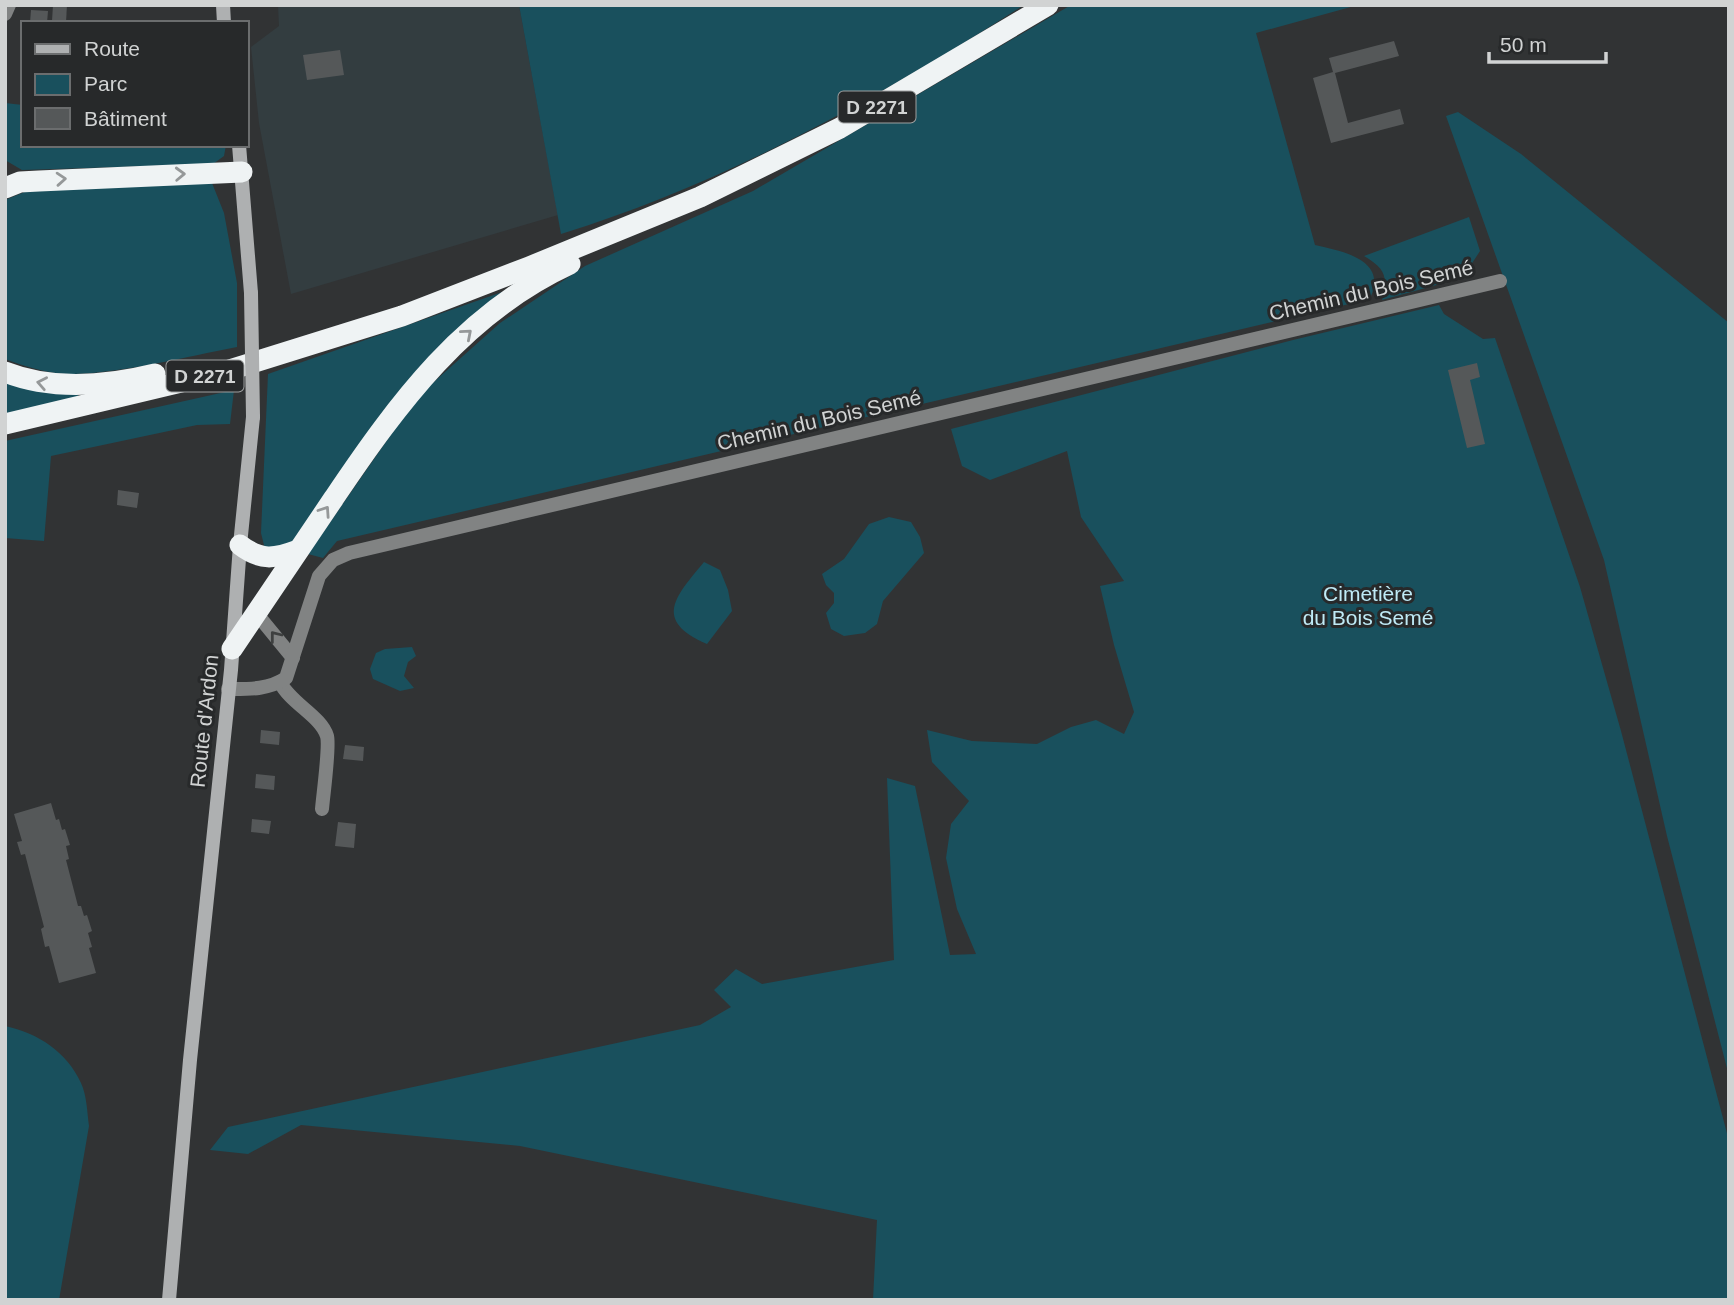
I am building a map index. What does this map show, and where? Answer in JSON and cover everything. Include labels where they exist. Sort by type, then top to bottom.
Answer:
[{"type":"highway","name":"D 2271","points":[[5,424],[223,372],[402,316],[529,267],[700,197],[841,128],[1048,5]]},
{"type":"highway","points":[[5,188],[20,183],[52,180],[242,173]]},
{"type":"highway","points":[[232,649],[382,427],[427,372],[464,336],[517,292],[648,228],[700,197]]},
{"type":"highway","points":[[5,372],[22,379],[55,385],[134,379],[402,316]]},
{"type":"highway","points":[[240,545],[254,555],[278,558],[298,551]]},
{"type":"main road","name":"Route d'Ardon","points":[[169,1300],[253,417],[251,293],[239,147]]},
{"type":"street","points":[[5,14],[9,5]]},
{"type":"street","name":"Chemin du Bois Semé","points":[[280,682],[286,678],[320,576],[333,560],[349,553],[1500,281]]},
{"type":"street","points":[[256,613],[293,658]]},
{"type":"street","points":[[228,689],[260,688],[280,682],[284,692],[321,726],[328,737],[322,809]]},
{"type":"shaded area","points":[[278,5],[519,5],[558,215],[291,294],[259,123],[251,47],[279,26]]},
{"type":"green space","points":[[519,5],[1024,5],[914,73],[800,135],[682,190],[561,234]]},
{"type":"green space","points":[[1071,5],[1358,5],[1256,33],[1315,245],[1348,254],[1367,265],[1373,273],[1371,296],[1349,304],[337,541],[323,558],[308,554],[417,397],[500,323],[585,266],[753,191]]},
{"type":"green space","points":[[5,103],[21,105],[21,147],[226,147],[224,156],[213,164],[22,170],[5,160]]},
{"type":"green space","points":[[1458,112],[1521,154],[1729,323],[1729,1076],[1667,836],[1604,560],[1446,116]]},
{"type":"green space","points":[[212,183],[224,213],[237,283],[237,347],[95,373],[57,373],[5,359],[5,200],[32,189]]},
{"type":"green space","points":[[1469,217],[1480,251],[1467,271],[1440,284],[1382,300],[1384,274],[1364,256]]},
{"type":"green space","points":[[508,290],[290,545],[265,549],[261,533],[268,374]]},
{"type":"green space","name":"Cimetière du Bois Semé","points":[[1439,305],[1444,314],[1483,339],[1495,338],[1580,587],[1621,731],[1729,1141],[1729,1300],[873,1300],[877,1220],[520,1146],[301,1125],[248,1154],[210,1150],[228,1127],[700,1025],[731,1007],[714,990],[736,969],[762,984],[894,960],[887,778],[915,786],[950,955],[976,954],[957,909],[946,858],[951,824],[969,801],[932,762],[927,730],[972,741],[1037,744],[1071,727],[1096,720],[1124,734],[1134,712],[1100,586],[1124,581],[1081,517],[1067,451],[990,480],[962,466],[951,429]]},
{"type":"green space","points":[[5,379],[78,393],[78,400],[5,415]]},
{"type":"green space","points":[[234,390],[230,424],[197,425],[51,456],[44,541],[5,538],[5,441]]},
{"type":"green space","points":[[889,517],[911,522],[920,537],[924,553],[883,601],[877,624],[865,633],[844,636],[831,629],[826,613],[834,603],[834,593],[826,585],[822,574],[844,559],[869,524]]},
{"type":"green space","points":[[704,562],[720,570],[732,611],[707,644],[679,626],[674,616],[678,597]]},
{"type":"green space","points":[[412,647],[416,656],[408,662],[404,676],[414,688],[400,691],[373,679],[370,669],[376,653],[385,649]]},
{"type":"green space","points":[[5,1026],[40,1039],[60,1053],[75,1072],[86,1099],[89,1126],[59,1300],[5,1300]]},
{"type":"building","points":[[53,5],[67,5],[66,21],[52,21]]},
{"type":"building","points":[[31,10],[48,11],[47,21],[30,21]]},
{"type":"building","points":[[1394,41],[1399,56],[1335,73],[1348,123],[1400,109],[1404,124],[1331,143],[1313,78],[1333,72],[1329,58]]},
{"type":"building","points":[[340,50],[344,75],[307,80],[303,55]]},
{"type":"building","points":[[1477,363],[1480,377],[1470,380],[1485,444],[1467,448],[1448,370]]},
{"type":"building","points":[[118,490],[139,493],[137,508],[117,505]]},
{"type":"building","points":[[261,730],[280,732],[279,745],[260,743]]},
{"type":"building","points":[[345,745],[364,747],[363,761],[343,759]]},
{"type":"building","points":[[256,774],[275,776],[274,790],[255,788]]},
{"type":"building","points":[[51,803],[56,820],[59,819],[62,830],[65,829],[70,845],[66,846],[69,859],[66,860],[78,906],[81,906],[84,916],[87,915],[92,931],[88,933],[92,947],[89,948],[96,973],[59,983],[49,946],[45,947],[41,929],[44,927],[25,854],[21,855],[17,842],[22,841],[14,814]]},
{"type":"building","points":[[252,819],[271,821],[269,834],[251,832]]},
{"type":"building","points":[[338,822],[356,824],[354,848],[335,846]]}]
